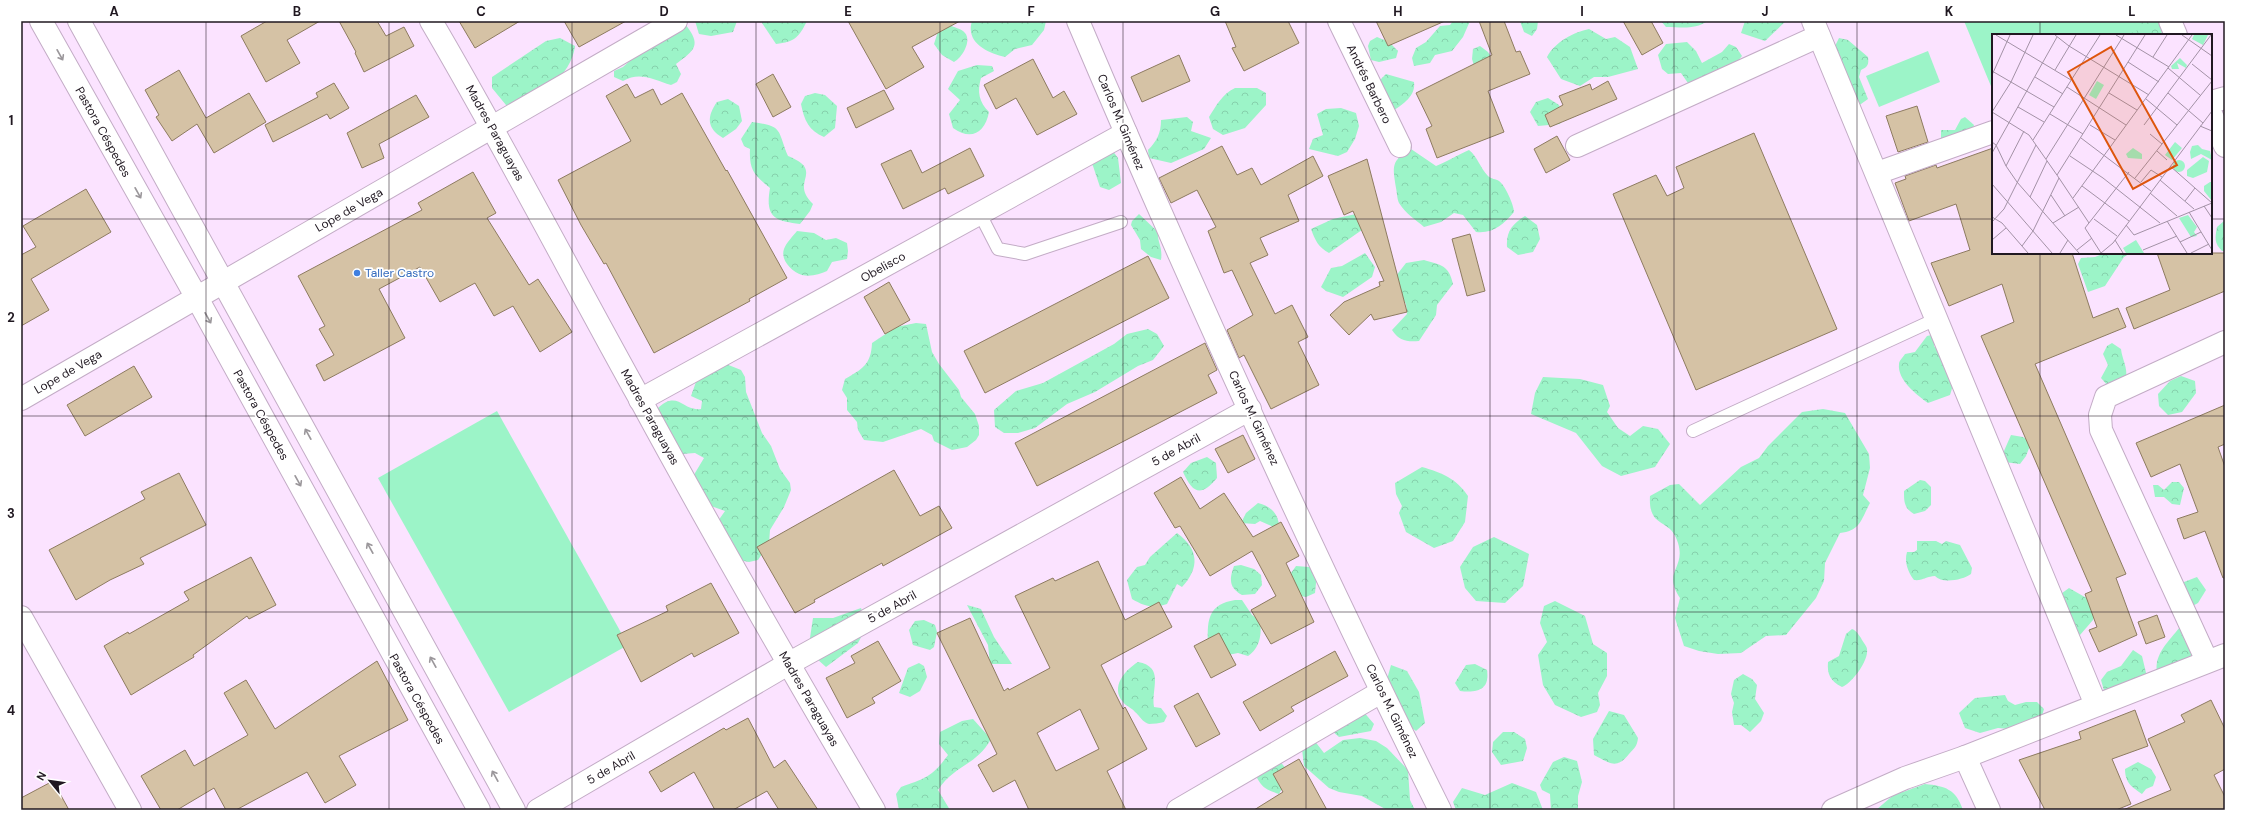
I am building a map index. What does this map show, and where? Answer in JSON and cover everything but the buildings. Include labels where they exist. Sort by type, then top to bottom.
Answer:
[{"type":"street","name":"Pastora Céspedes","points":[[41,21],[197,298],[479,810]]},
{"type":"street","points":[[79,21],[514,810]]},
{"type":"street","name":"Madres Paraguayas","points":[[430,21],[492,126],[640,400],[788,664],[874,810]]},
{"type":"street","name":"Lope de Vega","points":[[21,399],[676,21]]},
{"type":"street","name":"Carlos M. Giménez","points":[[1078,21],[1126,133],[1250,409],[1381,692],[1440,810]]},
{"type":"street","name":"Andrés Barbero","points":[[1339,21],[1400,146]]},
{"type":"street","points":[[2170,21],[2176,34]]},
{"type":"street","points":[[1577,146],[1816,29],[2096,705]]},
{"type":"street","points":[[2212,102],[2225,98]]},
{"type":"street","points":[[2212,116],[2225,146]]},
{"type":"street","points":[[1877,174],[1992,132]]},
{"type":"street","name":"Obelisco","points":[[640,400],[1126,133]]},
{"type":"street","points":[[1833,810],[1906,778],[1965,757],[2216,658],[2100,430],[2100,415],[2106,397],[2225,342]]},
{"type":"street","name":"5 de Abril","points":[[538,810],[788,664],[1250,409]]},
{"type":"street","points":[[21,617],[130,810]]},
{"type":"street","points":[[1178,810],[1381,692]]},
{"type":"street","points":[[1965,757],[1989,810]]},
{"type":"lane","points":[[980,214],[998,249],[1025,254],[1121,222]]},
{"type":"lane","points":[[1693,431],[1936,319]]},
{"type":"green space","points":[[695,21],[737,21],[733,32],[711,36],[699,34]]},
{"type":"green space","points":[[763,21],[807,21],[796,38],[788,42],[776,44],[762,23]]},
{"type":"green space","points":[[972,21],[1046,21],[1044,30],[1032,45],[1015,49],[1005,57],[985,50],[975,41],[971,29]]},
{"type":"green space","points":[[1453,21],[1470,21],[1463,37],[1452,51],[1435,55],[1430,63],[1414,66],[1412,58],[1416,48],[1426,42],[1440,26],[1450,25]]},
{"type":"green space","points":[[1520,21],[1538,21],[1537,29],[1532,36],[1524,32]]},
{"type":"green space","points":[[1661,21],[1708,21],[1693,27],[1666,27]]},
{"type":"green space","points":[[1745,21],[1786,21],[1765,41],[1741,33]]},
{"type":"green space","points":[[1964,21],[2134,21],[2138,30],[2128,34],[1992,34],[1992,89]]},
{"type":"green space","points":[[2121,21],[2161,21],[2162,34],[2126,34]]},
{"type":"green space","points":[[685,24],[695,42],[692,51],[676,64],[681,74],[677,82],[671,85],[647,77],[629,78],[623,81],[614,77],[614,71],[623,67],[650,43]]},
{"type":"green space","points":[[948,24],[962,30],[967,36],[967,45],[963,53],[954,62],[942,55],[934,44],[940,25]]},
{"type":"green space","points":[[1589,29],[1606,39],[1615,37],[1630,47],[1638,69],[1608,77],[1594,77],[1580,86],[1561,79],[1547,57],[1550,52],[1565,38]]},
{"type":"green space","points":[[1377,37],[1389,42],[1398,51],[1396,58],[1379,62],[1371,60],[1368,46],[1370,41]]},
{"type":"green space","points":[[560,38],[575,46],[572,57],[561,76],[515,111],[506,105],[492,88],[492,77],[546,41]]},
{"type":"green space","points":[[1839,38],[1848,40],[1868,57],[1868,65],[1861,70],[1859,77],[1868,99],[1854,109],[1833,50]]},
{"type":"green space","points":[[1687,42],[1696,51],[1702,63],[1722,52],[1729,44],[1736,47],[1742,56],[1731,69],[1690,86],[1681,73],[1668,74],[1662,69],[1658,55],[1666,44]]},
{"type":"green space","points":[[1480,46],[1488,52],[1496,65],[1475,69],[1472,59],[1473,49]]},
{"type":"green space","points":[[1928,51],[1940,82],[1879,107],[1866,76]]},
{"type":"green space","points":[[977,65],[992,66],[994,71],[981,78],[979,88],[981,101],[989,112],[981,130],[976,133],[966,134],[953,128],[949,114],[960,100],[948,89],[958,71]]},
{"type":"green space","points":[[1386,74],[1414,82],[1411,95],[1405,102],[1393,111],[1370,90]]},
{"type":"green space","points":[[1235,88],[1257,88],[1266,93],[1266,105],[1245,128],[1223,135],[1213,129],[1209,117],[1223,97]]},
{"type":"green space","points":[[815,93],[825,95],[837,106],[835,128],[824,137],[814,132],[808,124],[801,104],[805,96]]},
{"type":"green space","points":[[1548,98],[1559,105],[1563,117],[1560,124],[1538,126],[1530,112],[1536,102]]},
{"type":"green space","points":[[728,99],[739,106],[742,121],[736,129],[723,138],[713,130],[710,117],[711,112],[717,102]]},
{"type":"green space","points":[[1341,108],[1356,113],[1359,126],[1355,139],[1347,152],[1338,156],[1309,149],[1313,139],[1323,135],[1317,114],[1326,109]]},
{"type":"green space","points":[[1187,117],[1193,122],[1191,131],[1211,138],[1204,149],[1171,163],[1149,158],[1148,150],[1158,136],[1161,120]]},
{"type":"green space","points":[[1965,117],[1974,125],[1972,132],[1946,143],[1941,138],[1941,130],[1955,130],[1961,119]]},
{"type":"green space","points":[[752,122],[770,125],[775,128],[780,135],[788,156],[799,162],[806,170],[804,182],[805,192],[813,204],[810,211],[800,224],[778,219],[773,216],[770,211],[770,188],[754,172],[750,162],[750,149],[744,146],[741,139]]},
{"type":"green space","points":[[1411,149],[1436,166],[1469,150],[1475,156],[1488,176],[1499,181],[1504,187],[1511,200],[1514,212],[1498,227],[1493,230],[1482,232],[1476,232],[1463,215],[1454,213],[1441,222],[1424,227],[1404,210],[1397,198],[1394,165],[1399,157]]},
{"type":"green space","points":[[1112,150],[1118,158],[1121,183],[1109,190],[1100,187],[1093,166],[1088,158]]},
{"type":"green space","points":[[1365,212],[1369,225],[1329,253],[1317,243],[1311,229],[1333,219]]},
{"type":"green space","points":[[1139,214],[1158,232],[1161,260],[1151,257],[1141,249],[1140,240],[1131,225],[1132,221]]},
{"type":"green space","points":[[1525,216],[1537,225],[1540,239],[1533,252],[1518,255],[1507,247],[1507,242],[1513,225]]},
{"type":"green space","points":[[2224,221],[2225,251],[2222,251],[2216,243],[2216,237],[2217,227]]},
{"type":"green space","points":[[797,231],[814,233],[826,240],[836,238],[847,243],[847,259],[832,262],[827,271],[818,274],[809,276],[802,275],[794,271],[785,261],[783,253],[786,244]]},
{"type":"green space","points":[[1365,253],[1375,267],[1372,277],[1343,297],[1326,291],[1321,287],[1331,268],[1342,266]]},
{"type":"green space","points":[[2102,254],[2128,254],[2124,257],[2105,286],[2088,292],[2078,264],[2081,258],[2095,257]]},
{"type":"green space","points":[[1424,260],[1447,269],[1453,284],[1437,305],[1436,315],[1419,341],[1407,341],[1400,339],[1392,330],[1407,314],[1406,304],[1392,281],[1406,263]]},
{"type":"green space","points":[[916,323],[926,324],[932,352],[939,364],[959,390],[961,397],[975,414],[979,426],[979,435],[976,440],[967,447],[952,450],[934,441],[932,435],[921,429],[883,442],[864,440],[858,430],[857,422],[847,410],[847,398],[842,390],[845,379],[861,369],[868,361],[872,343],[896,327]]},
{"type":"green space","points":[[1148,329],[1157,334],[1164,346],[1153,360],[1138,366],[1095,392],[1067,404],[1035,428],[1018,433],[1004,433],[995,427],[994,410],[1016,391],[1043,383],[1114,344],[1127,334]]},
{"type":"green space","points":[[1936,334],[1934,346],[1951,368],[1953,380],[1950,395],[1928,403],[1913,391],[1904,381],[1899,370],[1899,364],[1900,360],[1905,354],[1915,352],[1927,336]]},
{"type":"green space","points":[[2112,343],[2121,349],[2126,367],[2126,378],[2108,386],[2101,378],[2108,365],[2103,354],[2107,346]]},
{"type":"green space","points":[[726,364],[741,370],[745,377],[746,392],[762,433],[771,446],[780,469],[790,483],[791,490],[784,507],[770,530],[769,543],[758,560],[749,562],[734,559],[718,521],[725,511],[711,506],[691,484],[695,473],[704,458],[695,453],[682,454],[656,410],[663,404],[670,401],[680,402],[695,409],[701,409],[702,401],[691,396],[697,379]]},
{"type":"green space","points":[[2181,376],[2195,381],[2196,393],[2182,412],[2168,415],[2159,406],[2158,394],[2170,381]]},
{"type":"green space","points":[[1543,377],[1580,379],[1603,385],[1610,406],[1607,412],[1618,428],[1630,436],[1643,426],[1658,429],[1670,444],[1655,467],[1621,476],[1602,466],[1576,433],[1531,414],[1535,393]]},
{"type":"green space","points":[[1823,409],[1845,413],[1869,454],[1870,468],[1863,495],[1870,503],[1856,527],[1847,532],[1840,533],[1825,563],[1824,581],[1816,598],[1786,635],[1766,636],[1741,653],[1718,654],[1699,651],[1684,646],[1675,618],[1680,598],[1673,582],[1680,552],[1678,543],[1675,535],[1670,529],[1656,519],[1653,514],[1650,507],[1650,496],[1670,485],[1679,484],[1700,505],[1741,467],[1759,458],[1768,446],[1802,412]]},
{"type":"green space","points":[[497,411],[628,645],[509,712],[378,478]]},
{"type":"green space","points":[[2011,435],[2023,437],[2031,443],[2026,456],[2020,464],[2004,462],[2004,451]]},
{"type":"green space","points":[[1207,457],[1216,463],[1217,478],[1202,490],[1194,489],[1183,472],[1191,463]]},
{"type":"green space","points":[[1422,467],[1453,480],[1468,496],[1465,522],[1453,541],[1434,548],[1406,532],[1399,513],[1402,506],[1396,494],[1395,483]]},
{"type":"green space","points":[[1920,480],[1925,481],[1931,487],[1931,505],[1925,511],[1914,514],[1905,504],[1904,491]]},
{"type":"green space","points":[[2172,482],[2179,482],[2184,488],[2180,505],[2172,504],[2164,497],[2155,497],[2153,485],[2158,485],[2164,490]]},
{"type":"green space","points":[[1258,503],[1266,506],[1275,513],[1279,524],[1276,528],[1260,521],[1255,524],[1241,523],[1246,513]]},
{"type":"green space","points":[[1177,533],[1190,546],[1193,552],[1194,566],[1188,580],[1182,587],[1177,584],[1167,604],[1149,606],[1132,599],[1127,580],[1137,567],[1145,565],[1150,557]]},
{"type":"green space","points":[[1494,537],[1529,554],[1523,586],[1505,603],[1476,601],[1465,588],[1460,567],[1473,547]]},
{"type":"green space","points":[[1917,541],[1936,541],[1942,544],[1946,541],[1960,545],[1972,568],[1971,574],[1963,578],[1953,580],[1942,580],[1935,576],[1914,580],[1907,567],[1906,556],[1907,552],[1914,552],[1917,550]]},
{"type":"green space","points":[[1241,565],[1254,569],[1261,575],[1262,585],[1255,594],[1242,595],[1232,586],[1231,575],[1234,566]]},
{"type":"green space","points":[[1296,566],[1309,567],[1317,573],[1315,593],[1306,597],[1297,595],[1291,573]]},
{"type":"green space","points":[[2197,577],[2206,590],[2198,603],[2187,609],[2179,600],[2184,582]]},
{"type":"green space","points":[[2069,588],[2097,604],[2093,620],[2080,635],[2059,623],[2058,596]]},
{"type":"green space","points":[[1235,600],[1242,600],[1252,615],[1260,621],[1261,631],[1258,645],[1248,656],[1238,653],[1228,655],[1208,642],[1208,626],[1211,614],[1220,605]]},
{"type":"green space","points":[[1555,601],[1585,616],[1593,644],[1607,653],[1607,676],[1598,693],[1600,705],[1597,712],[1581,717],[1555,705],[1543,685],[1538,655],[1547,642],[1540,623],[1544,606]]},
{"type":"green space","points":[[967,605],[981,609],[994,637],[1012,664],[990,664],[988,645]]},
{"type":"green space","points":[[861,608],[867,626],[858,643],[826,667],[808,651],[813,618],[833,618]]},
{"type":"green space","points":[[924,620],[935,625],[937,632],[934,647],[930,650],[913,645],[909,630],[915,621]]},
{"type":"green space","points":[[2180,627],[2205,662],[2157,672],[2158,659],[2163,648]]},
{"type":"green space","points":[[1852,629],[1857,633],[1865,645],[1867,654],[1859,671],[1846,685],[1842,687],[1830,677],[1828,662],[1839,656],[1846,634]]},
{"type":"green space","points":[[2133,650],[2142,656],[2147,677],[2107,701],[2101,680],[2107,672],[2121,666]]},
{"type":"green space","points":[[1138,662],[1151,668],[1154,673],[1154,707],[1161,708],[1167,716],[1164,722],[1151,724],[1147,723],[1124,703],[1119,696],[1118,691],[1121,679],[1133,665]]},
{"type":"green space","points":[[919,663],[924,666],[927,677],[920,691],[910,697],[899,693],[908,668]]},
{"type":"green space","points":[[1475,664],[1487,670],[1487,677],[1484,686],[1477,691],[1460,691],[1455,683],[1466,665]]},
{"type":"green space","points":[[1391,665],[1407,671],[1419,692],[1425,723],[1416,731],[1403,721],[1386,683]]},
{"type":"green space","points":[[1743,674],[1752,679],[1757,685],[1755,699],[1764,713],[1761,721],[1750,732],[1741,725],[1734,725],[1732,712],[1734,703],[1731,694],[1734,680]]},
{"type":"green space","points":[[2005,695],[2008,701],[2015,705],[2026,702],[2037,702],[2044,709],[2041,719],[2009,729],[1998,728],[1980,733],[1965,728],[1959,713],[1975,698]]},
{"type":"green space","points":[[1362,710],[1374,724],[1371,731],[1339,737],[1331,730]]},
{"type":"green space","points":[[1609,711],[1624,715],[1638,738],[1634,749],[1620,762],[1613,764],[1594,755],[1593,739]]},
{"type":"green space","points":[[973,719],[991,739],[979,755],[951,775],[938,790],[950,810],[899,810],[896,794],[901,787],[928,776],[948,755],[939,744],[940,732],[962,721]]},
{"type":"green space","points":[[1503,732],[1514,732],[1525,739],[1527,748],[1523,761],[1501,765],[1492,752],[1493,742]]},
{"type":"green space","points":[[1360,738],[1376,741],[1387,748],[1408,770],[1410,800],[1415,810],[1387,810],[1362,796],[1339,792],[1329,788],[1304,766],[1302,749],[1314,740],[1324,753],[1343,740]]},
{"type":"green space","points":[[1564,757],[1577,761],[1582,782],[1578,796],[1578,810],[1551,810],[1550,794],[1542,790],[1540,785],[1553,762]]},
{"type":"green space","points":[[1278,759],[1288,771],[1288,778],[1279,794],[1266,789],[1261,785],[1257,778],[1262,762]]},
{"type":"green space","points":[[2138,762],[2151,769],[2156,777],[2153,786],[2146,789],[2142,794],[2130,784],[2125,774],[2125,769]]},
{"type":"green space","points":[[1512,783],[1536,792],[1543,810],[1456,810],[1453,802],[1462,788],[1485,795]]},
{"type":"green space","points":[[1925,784],[1938,786],[1949,790],[1957,797],[1963,810],[1876,810],[1897,792],[1903,792]]},
{"type":"place","name":"Taller Castro","points":[[357,273]]}]
